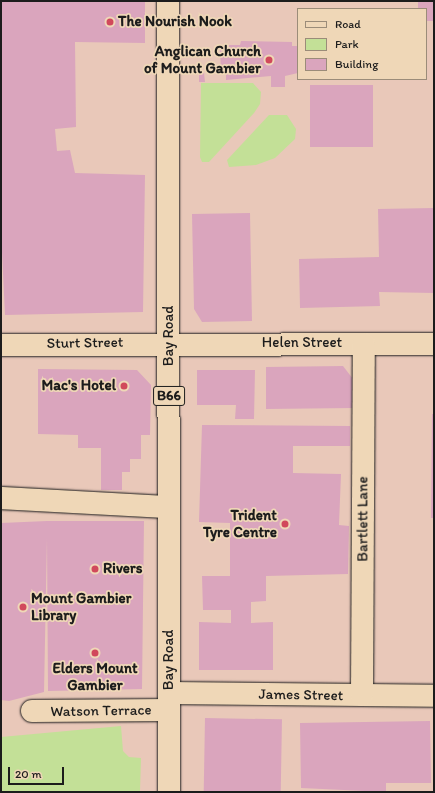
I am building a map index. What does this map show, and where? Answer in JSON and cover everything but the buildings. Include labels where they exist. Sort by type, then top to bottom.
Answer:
[{"type":"street","name":"Bay Road","points":[[168,1],[169,792]]},
{"type":"street","name":"Helen Street","points":[[169,342],[434,344]]},
{"type":"street","name":"Sturt Street","points":[[1,345],[169,342]]},
{"type":"street","name":"Bartlett Lane","points":[[362,695],[364,344]]},
{"type":"street","points":[[1,498],[169,507]]},
{"type":"street","name":"James Street","points":[[169,701],[362,695],[434,696]]},
{"type":"street","name":"Watson Terrace","points":[[32,712],[169,701]]},
{"type":"shaded area","points":[[1,1],[434,1],[434,792],[1,792]]},
{"type":"green space","points":[[201,83],[253,83],[261,92],[260,104],[254,113],[209,162],[202,162],[200,157]]},
{"type":"green space","points":[[269,115],[287,115],[296,129],[295,139],[275,158],[256,165],[229,167],[227,160]]},
{"type":"green space","points":[[121,726],[123,751],[129,757],[141,758],[140,792],[1,792],[1,737]]},
{"type":"place","name":"The Nourish Nook","points":[[110,22]]},
{"type":"place","name":"Anglican Church of Mount Gambier","points":[[269,60]]},
{"type":"place","name":"Mac's Hotel","points":[[124,386]]},
{"type":"place","name":"Trident Tyre Centre","points":[[285,524]]},
{"type":"place","name":"Rivers","points":[[95,569]]},
{"type":"place","name":"Mount Gambier Library","points":[[23,607]]},
{"type":"place","name":"Elders Mount Gambier","points":[[95,653]]}]
